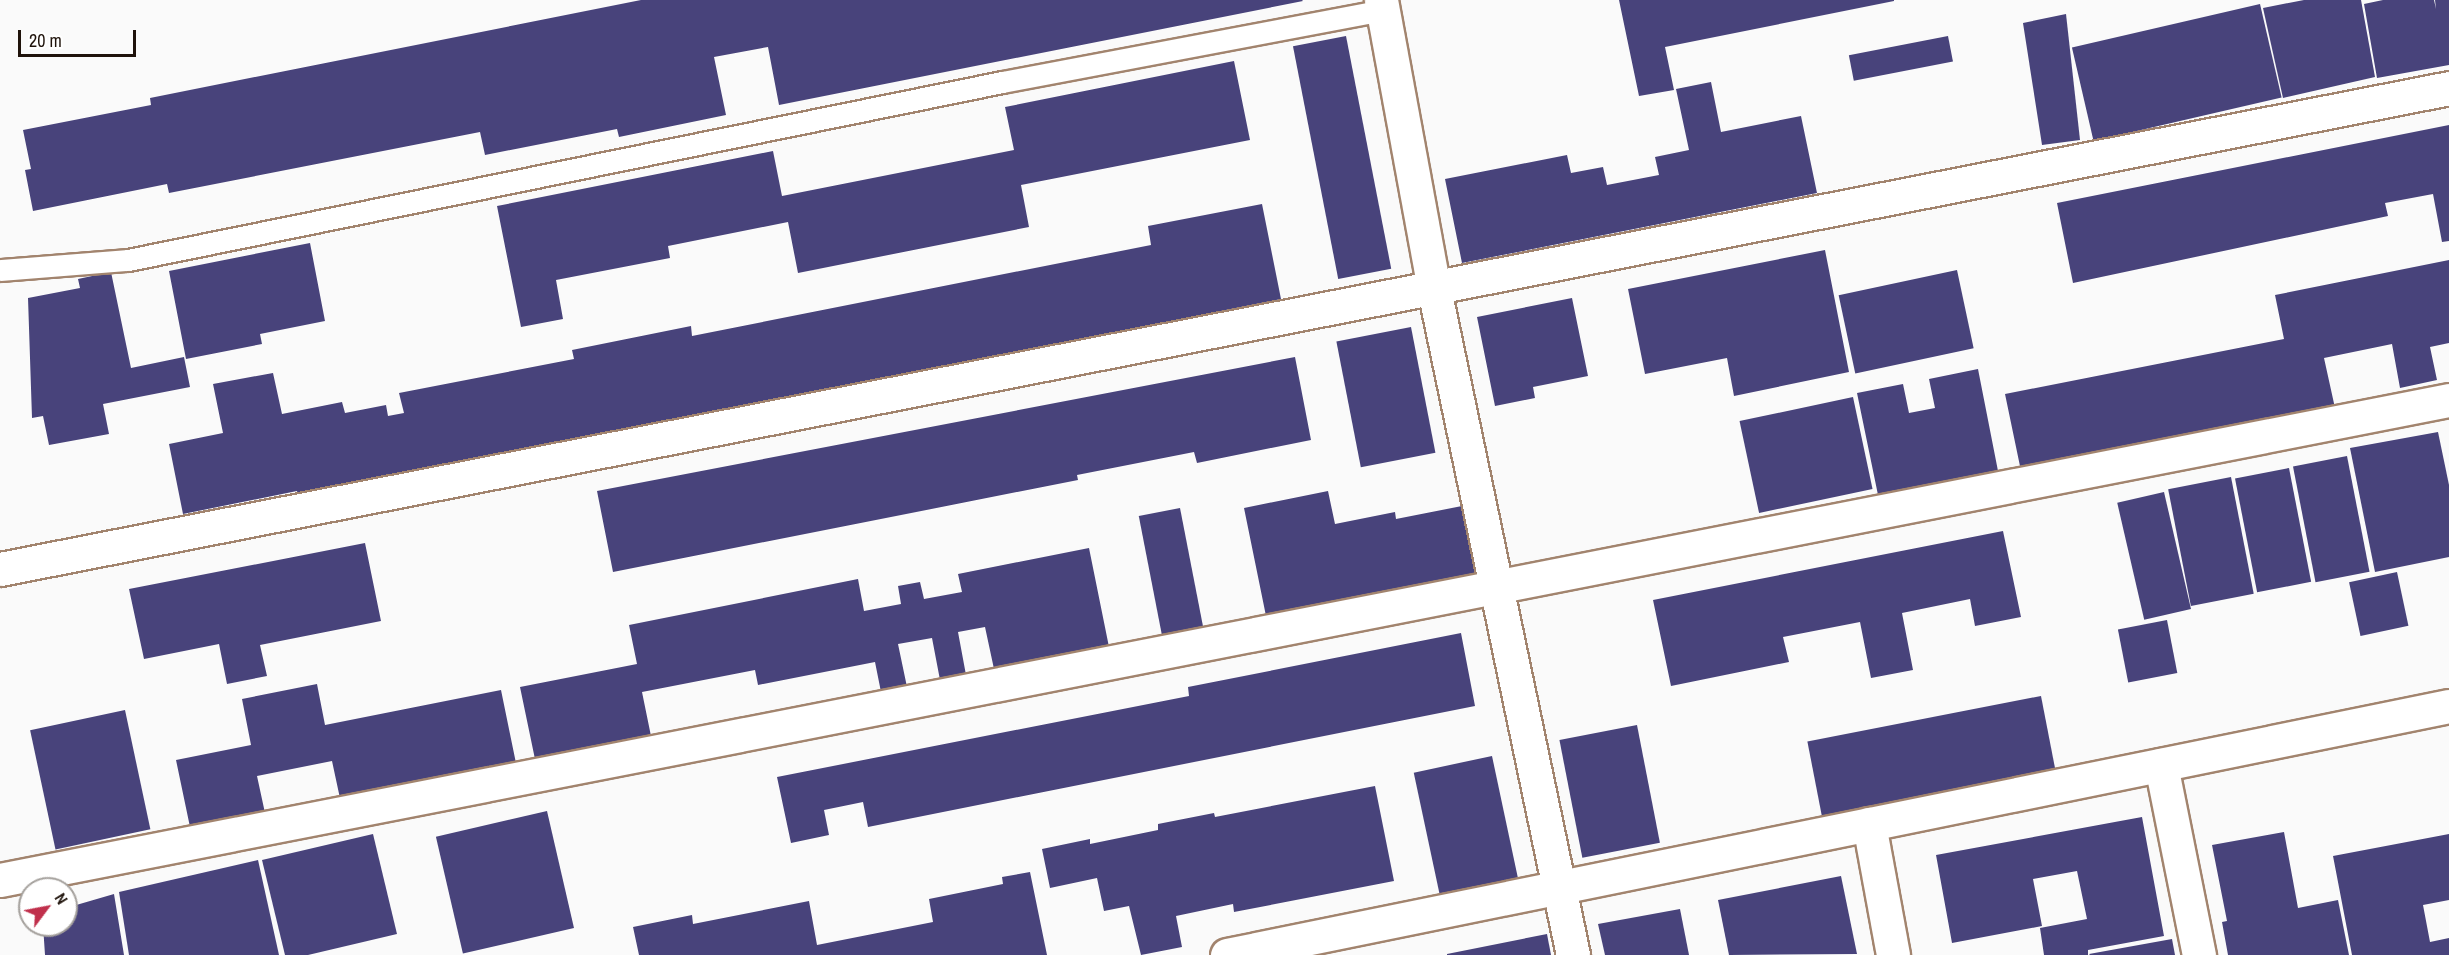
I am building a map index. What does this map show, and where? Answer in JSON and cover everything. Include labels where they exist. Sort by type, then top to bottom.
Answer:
[{"type":"street","points":[[1382,5],[1434,289],[1498,585],[1573,955]]},
{"type":"street","points":[[0,569],[2449,88]]},
{"type":"street","points":[[0,880],[2449,400]]},
{"type":"street","points":[[1248,953],[1559,887],[2449,706]]},
{"type":"street","points":[[2161,765],[2199,955]]},
{"type":"street","points":[[1869,824],[1893,955]]},
{"type":"lane","points":[[0,270],[128,260],[1382,5]]},
{"type":"building","points":[[641,0],[1303,1],[779,105],[768,47],[714,57],[726,115],[619,137],[617,129],[485,155],[480,132],[169,193],[167,184],[33,211],[25,170],[31,169],[23,130],[151,105],[150,98]]},
{"type":"building","points":[[1619,0],[1894,1],[1665,47],[1674,90],[1639,96]]},
{"type":"building","points":[[2304,0],[2361,0],[2375,77],[2283,98],[2263,8]]},
{"type":"building","points":[[2383,0],[2434,0],[2436,9],[2435,0],[2449,0],[2449,65],[2377,78],[2364,4]]},
{"type":"building","points":[[2260,4],[2282,98],[2094,141],[2072,47]]},
{"type":"building","points":[[2066,14],[2080,140],[2042,145],[2023,23]]},
{"type":"building","points":[[1346,36],[1391,269],[1338,279],[1293,46]]},
{"type":"building","points":[[1948,36],[1953,62],[1854,81],[1849,55]]},
{"type":"building","points":[[1234,61],[1250,140],[1021,185],[1029,227],[798,273],[788,222],[668,246],[670,258],[556,280],[563,319],[521,327],[497,206],[773,151],[782,196],[1014,150],[1005,107]]},
{"type":"building","points":[[1711,82],[1721,132],[1801,116],[1817,193],[1462,263],[1445,179],[1567,155],[1571,173],[1603,167],[1607,185],[1659,175],[1655,157],[1689,150],[1676,89]]},
{"type":"building","points":[[2449,125],[2449,241],[2442,242],[2433,194],[2385,203],[2388,216],[2073,283],[2057,203]]},
{"type":"building","points":[[1262,204],[1281,299],[298,496],[297,491],[183,514],[169,444],[223,433],[213,384],[273,373],[282,414],[342,402],[345,413],[386,405],[388,416],[404,413],[399,393],[574,359],[572,350],[691,326],[692,336],[1151,245],[1148,226]]},
{"type":"building","points":[[310,243],[325,321],[260,334],[262,344],[186,359],[169,271]]},
{"type":"building","points":[[1825,250],[1849,372],[1734,396],[1727,358],[1645,374],[1628,289]]},
{"type":"building","points":[[2449,260],[2449,343],[2430,347],[2437,380],[2400,388],[2392,344],[2324,358],[2335,408],[2021,471],[2005,394],[2284,339],[2275,295]]},
{"type":"building","points":[[1957,270],[1974,348],[1855,373],[1839,295]]},
{"type":"building","points":[[111,272],[131,368],[184,357],[190,387],[103,404],[109,434],[49,445],[43,416],[32,418],[28,298],[80,288],[78,279]]},
{"type":"building","points":[[1572,298],[1588,376],[1533,387],[1535,398],[1495,406],[1477,317]]},
{"type":"building","points":[[1411,327],[1435,453],[1361,467],[1336,342]]},
{"type":"building","points":[[1295,357],[1311,440],[1197,463],[1194,452],[1077,475],[1078,480],[613,572],[597,491]]},
{"type":"building","points":[[1978,369],[1998,471],[1878,495],[1857,393],[1903,384],[1909,413],[1935,408],[1929,379]]},
{"type":"building","points":[[1853,397],[1873,489],[1759,513],[1740,421]]},
{"type":"building","points":[[2438,432],[2449,485],[2449,557],[2375,572],[2350,448]]},
{"type":"building","points":[[2347,456],[2370,572],[2316,582],[2293,466]]},
{"type":"building","points":[[2289,468],[2311,582],[2257,592],[2235,478]]},
{"type":"building","points":[[2231,477],[2254,594],[2191,606],[2168,489]]},
{"type":"building","points":[[1328,491],[1335,524],[1395,512],[1396,519],[1462,506],[1477,583],[1266,616],[1244,508]]},
{"type":"building","points":[[2164,492],[2191,609],[2144,620],[2117,503]]},
{"type":"building","points":[[1180,508],[1203,627],[1162,635],[1139,516]]},
{"type":"building","points":[[2003,531],[2021,617],[1975,626],[1970,599],[1902,613],[1913,670],[1871,678],[1860,622],[1783,637],[1789,662],[1671,686],[1653,600]]},
{"type":"building","points":[[365,543],[381,621],[260,645],[267,676],[227,684],[219,644],[144,659],[129,589]]},
{"type":"building","points":[[1089,548],[1109,647],[994,669],[985,627],[958,632],[966,675],[940,680],[932,638],[898,644],[907,687],[881,692],[875,662],[758,685],[755,670],[642,692],[652,741],[536,764],[520,687],[637,664],[629,625],[858,579],[864,611],[901,604],[898,586],[920,582],[924,599],[962,592],[958,574]]},
{"type":"building","points":[[2397,572],[2408,626],[2361,636],[2349,582]]},
{"type":"building","points":[[2167,620],[2177,673],[2128,683],[2118,630]]},
{"type":"building","points":[[1461,633],[1475,706],[868,827],[863,802],[824,810],[829,835],[791,843],[777,777],[1189,696],[1188,687]]},
{"type":"building","points":[[317,684],[325,725],[501,690],[517,768],[341,803],[332,761],[257,776],[265,813],[190,827],[176,760],[251,745],[242,699]]},
{"type":"building","points":[[2041,696],[2056,774],[1822,819],[1807,741]]},
{"type":"building","points":[[125,710],[150,829],[55,850],[30,730]]},
{"type":"building","points":[[1637,725],[1660,843],[1582,858],[1559,740]]},
{"type":"building","points":[[1492,756],[1519,883],[1441,900],[1414,773]]},
{"type":"building","points":[[1375,786],[1394,881],[1234,912],[1233,904],[1176,916],[1182,947],[1141,955],[1129,906],[1104,911],[1097,878],[1050,888],[1042,849],[1090,839],[1090,844],[1158,830],[1158,824],[1214,813],[1215,817]]},
{"type":"building","points":[[547,811],[574,928],[463,954],[436,837]]},
{"type":"building","points":[[2142,817],[2164,936],[2088,950],[2088,955],[2044,955],[2040,928],[2087,919],[2077,871],[2033,879],[2042,926],[1952,943],[1936,855]]},
{"type":"building","points":[[2284,832],[2298,908],[2338,900],[2349,955],[2228,955],[2222,922],[2227,921],[2212,845]]},
{"type":"building","points":[[373,834],[397,934],[308,955],[285,955],[262,860]]},
{"type":"building","points":[[2449,834],[2449,900],[2423,905],[2430,942],[2449,938],[2449,955],[2352,955],[2333,856]]},
{"type":"building","points":[[258,860],[279,955],[129,955],[119,892]]},
{"type":"building","points":[[1030,872],[1047,955],[639,955],[633,927],[692,915],[693,924],[809,901],[817,945],[933,922],[929,899],[1003,884],[1002,877]]},
{"type":"building","points":[[1841,876],[1857,954],[1729,955],[1718,900]]},
{"type":"building","points":[[114,894],[124,955],[45,955],[44,937],[78,937],[78,904]]},
{"type":"building","points":[[1680,909],[1689,955],[1605,955],[1598,924]]},
{"type":"building","points":[[1547,934],[1551,955],[1447,955],[1447,954]]},
{"type":"building","points":[[2172,939],[2175,955],[2089,954]]}]
